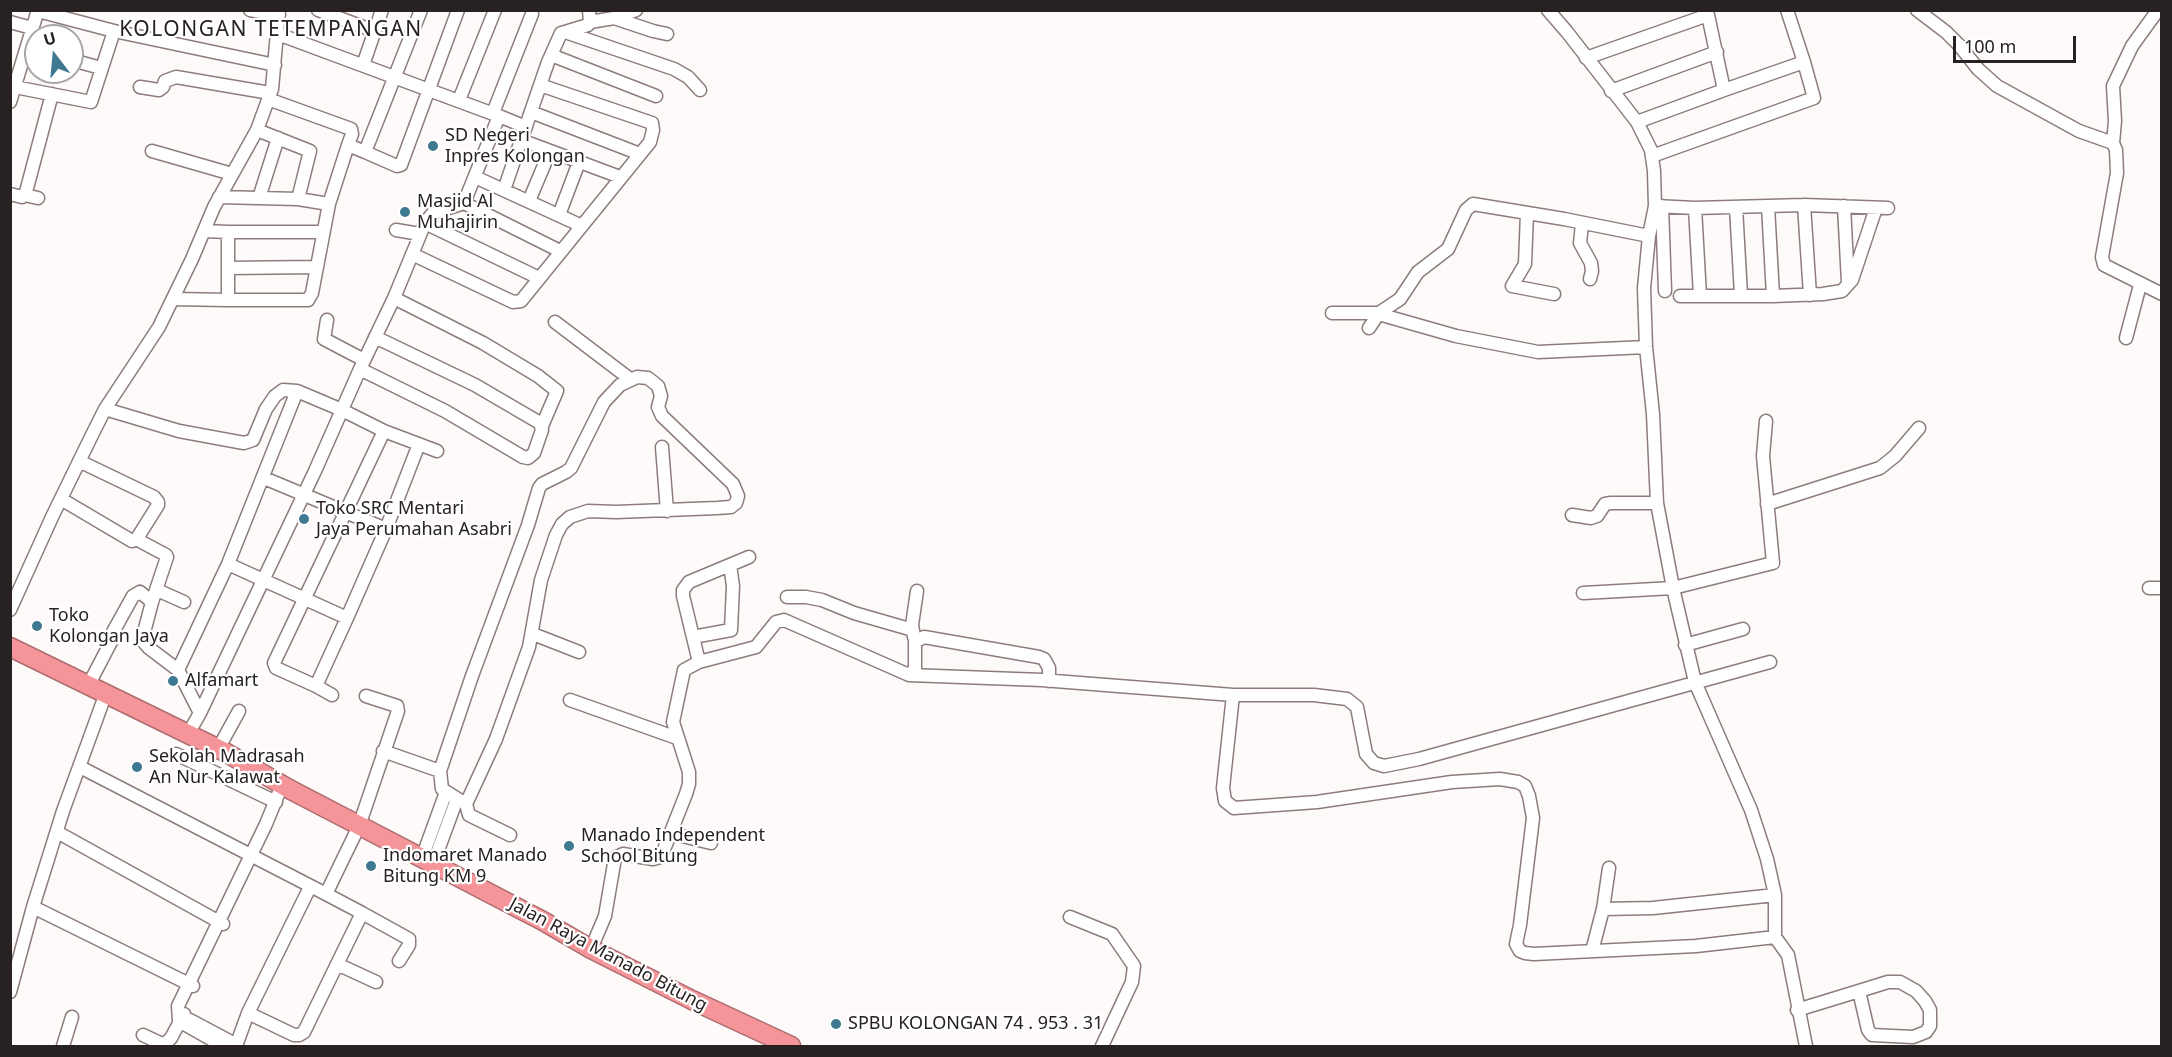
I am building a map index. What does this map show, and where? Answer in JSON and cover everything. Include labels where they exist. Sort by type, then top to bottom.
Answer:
[{"type":"highway","name":"Jalan Raya Manado Bitung","points":[[10,647],[218,749],[283,792],[359,826],[591,949],[782,1045]]},
{"type":"street","points":[[10,610],[105,410],[146,348],[174,299],[219,197],[257,130],[269,96],[275,65],[279,13],[250,10]]},
{"type":"street","points":[[318,10],[374,31]]},
{"type":"street","points":[[363,65],[382,10]]},
{"type":"street","points":[[365,152],[421,10]]},
{"type":"street","points":[[348,146],[397,166],[401,165],[458,10]]},
{"type":"street","points":[[459,100],[495,10]]},
{"type":"street","points":[[614,18],[636,10]]},
{"type":"street","points":[[1548,10],[1636,122],[1647,141],[1652,156],[1659,206],[1665,291]]},
{"type":"street","points":[[1586,58],[1722,10]]},
{"type":"street","points":[[1652,156],[1814,98],[1787,10]]},
{"type":"street","points":[[1917,10],[1946,32],[1978,69],[1997,86],[2079,130],[2114,143]]},
{"type":"street","points":[[2158,10],[2132,46],[2113,86],[2117,173],[2102,257],[2104,265],[2162,294]]},
{"type":"street","points":[[38,11],[114,31],[275,65]]},
{"type":"street","points":[[464,203],[532,14]]},
{"type":"street","points":[[1708,15],[1724,90]]},
{"type":"street","points":[[504,190],[551,54],[561,34],[588,25],[590,16],[614,18],[667,34]]},
{"type":"street","points":[[15,87],[91,102],[114,31]]},
{"type":"street","points":[[565,32],[674,69],[688,77],[700,90]]},
{"type":"street","points":[[278,34],[526,127]]},
{"type":"street","points":[[1611,91],[1717,52]]},
{"type":"street","points":[[551,54],[656,96]]},
{"type":"street","points":[[1636,122],[1804,62]]},
{"type":"street","points":[[84,63],[101,68]]},
{"type":"street","points":[[10,102],[24,65]]},
{"type":"street","points":[[140,87],[159,90],[165,81],[176,77],[269,96],[351,129],[352,134],[329,204],[312,293],[308,300],[174,299]]},
{"type":"street","points":[[412,254],[515,303],[524,299],[560,251],[650,142],[654,130],[652,123],[540,85]]},
{"type":"street","points":[[24,195],[52,94]]},
{"type":"street","points":[[531,112],[639,154]]},
{"type":"street","points":[[257,130],[310,151],[298,199]]},
{"type":"street","points":[[258,198],[278,138]]},
{"type":"street","points":[[521,140],[620,177]]},
{"type":"street","points":[[152,151],[232,174]]},
{"type":"street","points":[[529,201],[549,151]]},
{"type":"street","points":[[559,215],[579,162]]},
{"type":"street","points":[[475,177],[582,226]]},
{"type":"street","points":[[10,194],[38,198]]},
{"type":"street","points":[[219,197],[298,199],[329,204]]},
{"type":"street","points":[[188,734],[264,581],[394,298],[422,228],[433,213],[464,203],[560,251]]},
{"type":"street","points":[[1369,328],[1378,314],[1398,302],[1418,272],[1448,249],[1464,214],[1470,206],[1476,204],[1649,236]]},
{"type":"street","points":[[1659,206],[1695,208],[1804,205],[1882,208],[1848,287],[1834,293],[1810,295],[1680,296]]},
{"type":"street","points":[[1804,205],[1810,295]]},
{"type":"street","points":[[1659,206],[1649,236],[1644,288],[1646,347],[1653,414],[1658,503],[1673,588],[1695,682],[1751,810],[1767,859],[1775,895],[1775,937],[1788,955],[1806,1047]]},
{"type":"street","points":[[1768,206],[1773,296]]},
{"type":"street","points":[[1844,206],[1848,287]]},
{"type":"street","points":[[1736,207],[1741,296]]},
{"type":"street","points":[[1695,208],[1700,296]]},
{"type":"street","points":[[1527,213],[1525,264],[1512,286],[1554,294]]},
{"type":"street","points":[[1582,224],[1580,243],[1591,263],[1590,279]]},
{"type":"street","points":[[396,230],[422,228],[539,278]]},
{"type":"street","points":[[204,231],[323,232]]},
{"type":"street","points":[[228,232],[228,300]]},
{"type":"street","points":[[228,268],[316,267]]},
{"type":"street","points":[[2126,338],[2140,285]]},
{"type":"street","points":[[327,320],[324,339],[362,365],[526,458],[534,453],[542,426],[557,391],[538,376],[483,343],[394,298]]},
{"type":"street","points":[[1332,313],[1378,314],[1456,336],[1532,351],[1571,352],[1646,347]]},
{"type":"street","points":[[555,322],[630,379]]},
{"type":"street","points":[[375,337],[475,385],[542,426]]},
{"type":"street","points":[[427,861],[456,798],[496,739],[533,634],[539,589],[556,535],[562,524],[570,517],[588,511],[731,507],[736,503],[736,491],[733,484],[662,416],[658,407],[661,396],[658,386],[643,377],[630,379],[620,384],[604,402],[571,468],[542,484],[539,488],[528,525],[472,676],[440,771],[442,789],[456,798],[469,815],[510,835]]},
{"type":"street","points":[[105,410],[179,431],[244,443],[253,440],[266,409],[278,392],[289,390],[297,391],[384,431],[437,451]]},
{"type":"street","points":[[178,670],[228,564],[297,391]]},
{"type":"street","points":[[1583,593],[1673,588],[1773,564],[1762,456],[1766,421]]},
{"type":"street","points":[[1767,504],[1880,468],[1896,456],[1919,429]]},
{"type":"street","points":[[332,695],[274,665],[384,431]]},
{"type":"street","points":[[316,686],[386,529],[419,444]]},
{"type":"street","points":[[662,447],[667,510]]},
{"type":"street","points":[[61,499],[133,541],[158,505],[157,500],[79,461]]},
{"type":"street","points":[[264,478],[386,529]]},
{"type":"street","points":[[1572,515],[1591,519],[1597,516],[1605,504],[1658,503]]},
{"type":"street","points":[[136,539],[167,557],[142,640],[178,670],[200,713]]},
{"type":"street","points":[[699,662],[683,590],[689,582],[749,557]]},
{"type":"street","points":[[228,564],[347,618]]},
{"type":"street","points":[[693,637],[731,630],[733,586],[730,565]]},
{"type":"street","points":[[909,675],[915,669],[912,625],[917,591]]},
{"type":"street","points":[[89,684],[133,596],[140,592],[184,602]]},
{"type":"street","points":[[787,597],[822,600],[854,613],[913,630]]},
{"type":"street","points":[[591,949],[605,916],[615,858],[623,854],[654,859],[660,857],[689,784],[689,772],[673,722],[681,676],[686,668],[699,662],[753,648],[760,643],[776,622],[787,620],[909,675],[1049,681],[1233,695],[1314,695],[1347,699],[1357,707],[1366,754],[1374,763],[1384,766],[1419,759],[1770,662]]},
{"type":"street","points":[[1685,645],[1743,629]]},
{"type":"street","points":[[533,634],[579,652]]},
{"type":"street","points":[[915,644],[916,640],[924,637],[1039,657],[1044,659],[1049,668],[1049,681]]},
{"type":"street","points":[[10,992],[33,907],[57,832],[106,693]]},
{"type":"street","points":[[1233,695],[1223,792],[1225,801],[1234,808],[1317,802],[1452,782],[1500,779],[1522,784],[1529,796],[1533,818],[1516,944],[1520,951],[1534,954],[1696,946],[1775,937]]},
{"type":"street","points":[[326,894],[359,826],[398,708],[366,696]]},
{"type":"street","points":[[570,700],[677,738]]},
{"type":"street","points":[[218,749],[239,711]]},
{"type":"street","points":[[383,751],[440,771]]},
{"type":"street","points":[[176,754],[283,792]]},
{"type":"street","points":[[80,767],[409,939],[409,945],[399,961]]},
{"type":"street","points":[[253,857],[283,792]]},
{"type":"street","points":[[143,1035],[162,1044],[171,1038],[181,1018],[178,1006],[221,923],[283,792]]},
{"type":"street","points":[[57,832],[221,923]]},
{"type":"street","points":[[670,833],[711,843]]},
{"type":"street","points":[[1592,951],[1603,909],[1609,868]]},
{"type":"street","points":[[181,1018],[208,1034],[236,1046],[248,1013],[310,887]]},
{"type":"street","points":[[1603,909],[1653,908],[1775,895]]},
{"type":"street","points":[[33,907],[190,985]]},
{"type":"street","points":[[248,1013],[294,1035],[301,1034],[362,913]]},
{"type":"street","points":[[1070,918],[1112,934],[1134,966],[1132,982],[1102,1047]]},
{"type":"street","points":[[337,964],[376,982]]},
{"type":"street","points":[[1797,1010],[1888,982],[1903,982],[1925,1001],[1930,1010],[1930,1026],[1926,1032],[1913,1037],[1872,1035],[1868,1030],[1859,991]]},
{"type":"street","points":[[63,1047],[72,1017]]},
{"type":"street","points":[[208,1034],[223,1047]]},
{"type":"place","name":"SD Negeri Inpres Kolongan","points":[[433,146]]},
{"type":"place","name":"Masjid Al Muhajirin","points":[[405,212]]},
{"type":"place","name":"Toko SRC Mentari Jaya Perumahan Asabri","points":[[304,519]]},
{"type":"place","name":"Toko Kolongan Jaya","points":[[37,626]]},
{"type":"place","name":"Alfamart","points":[[173,681]]},
{"type":"place","name":"Sekolah Madrasah An Nur Kalawat","points":[[137,767]]},
{"type":"place","name":"Manado Independent School Bitung","points":[[569,846]]},
{"type":"place","name":"Indomaret Manado Bitung KM 9","points":[[371,866]]},
{"type":"place","name":"SPBU KOLONGAN 74 . 953 . 31","points":[[836,1024]]},
{"type":"district","name":"KOLONGAN TETEMPANGAN","points":[[271,30]]}]
